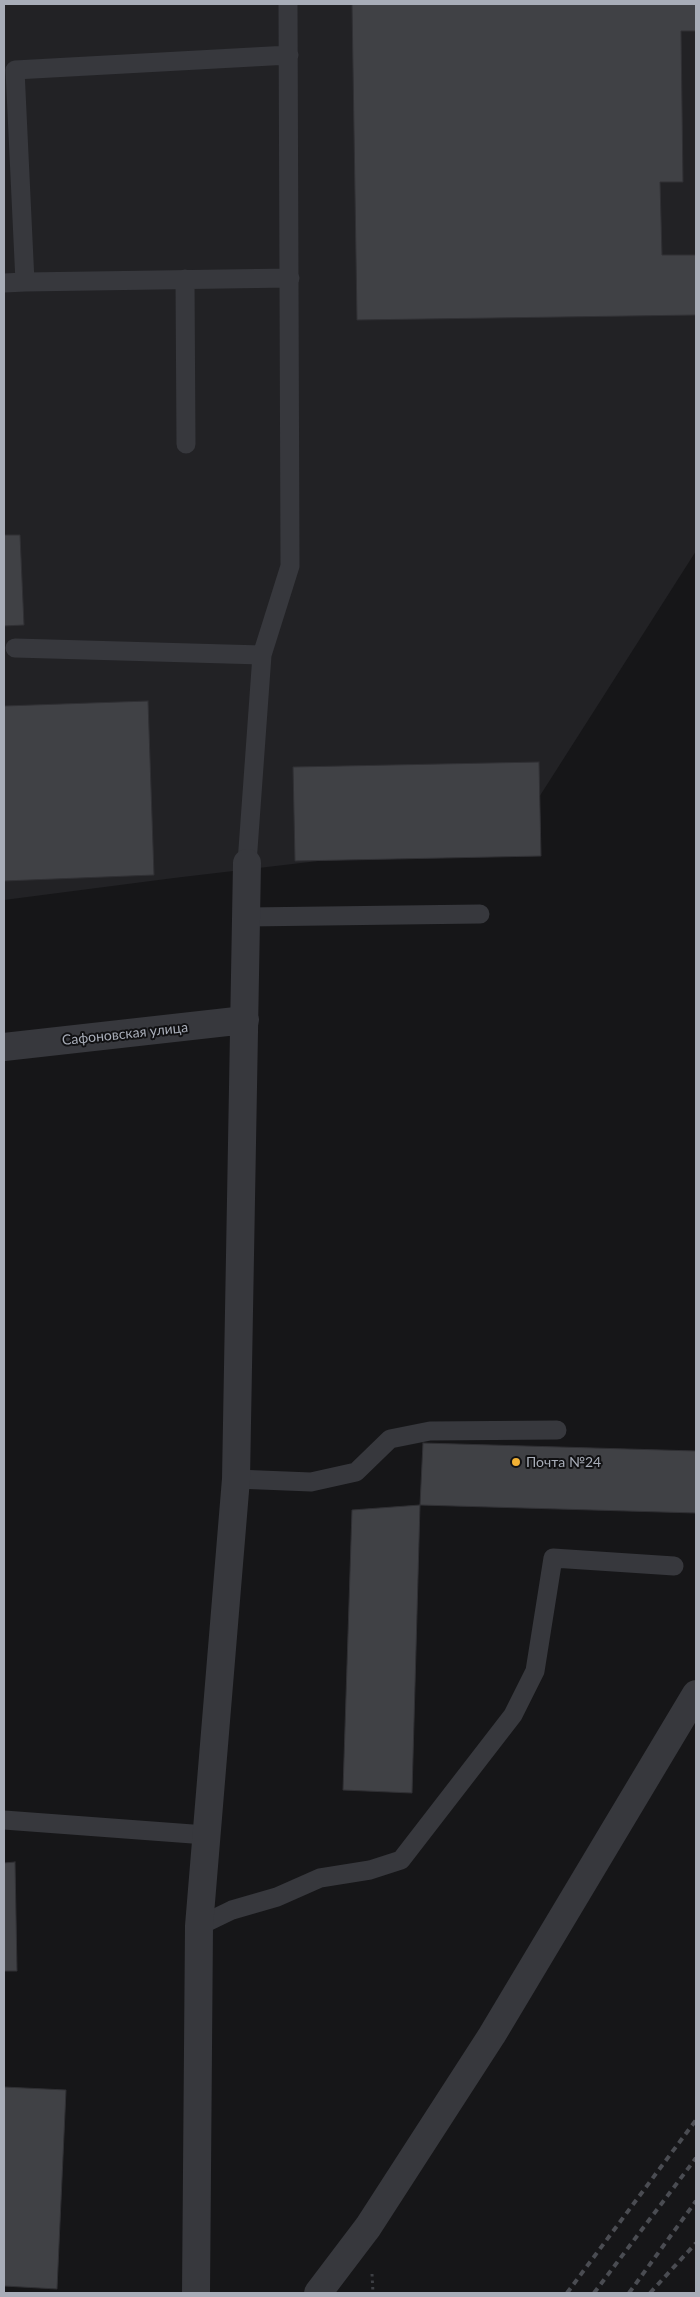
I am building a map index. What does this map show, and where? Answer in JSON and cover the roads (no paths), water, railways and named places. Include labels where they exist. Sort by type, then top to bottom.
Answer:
[{"type":"street","points":[[196,2293],[199,1926],[236,1479],[247,863]]},
{"type":"street","name":"Сафоновская улица","points":[[4,1047],[245,1020]]},
{"type":"street","points":[[318,2293],[368,2227],[492,2035],[696,1694]]},
{"type":"lane","points":[[247,863],[262,655],[290,566],[288,4]]},
{"type":"lane","points":[[25,282],[10,70],[289,55]]},
{"type":"lane","points":[[4,283],[290,278]]},
{"type":"lane","points":[[185,279],[186,444]]},
{"type":"lane","points":[[15,648],[262,655]]},
{"type":"lane","points":[[247,917],[480,914]]},
{"type":"lane","points":[[236,1479],[311,1482],[356,1472],[390,1439],[430,1431],[557,1430]]},
{"type":"lane","points":[[199,1926],[232,1910],[277,1897],[320,1878],[370,1870],[401,1860],[513,1715],[535,1671],[553,1558],[674,1566]]},
{"type":"lane","points":[[4,1820],[206,1835]]},
{"type":"railway","points":[[567,2293],[696,2120]]},
{"type":"railway","points":[[594,2293],[696,2158]]},
{"type":"railway","points":[[629,2293],[696,2201]]},
{"type":"railway","points":[[650,2293],[696,2243]]},
{"type":"place","name":"Почта №24","points":[[516,1462]]}]
